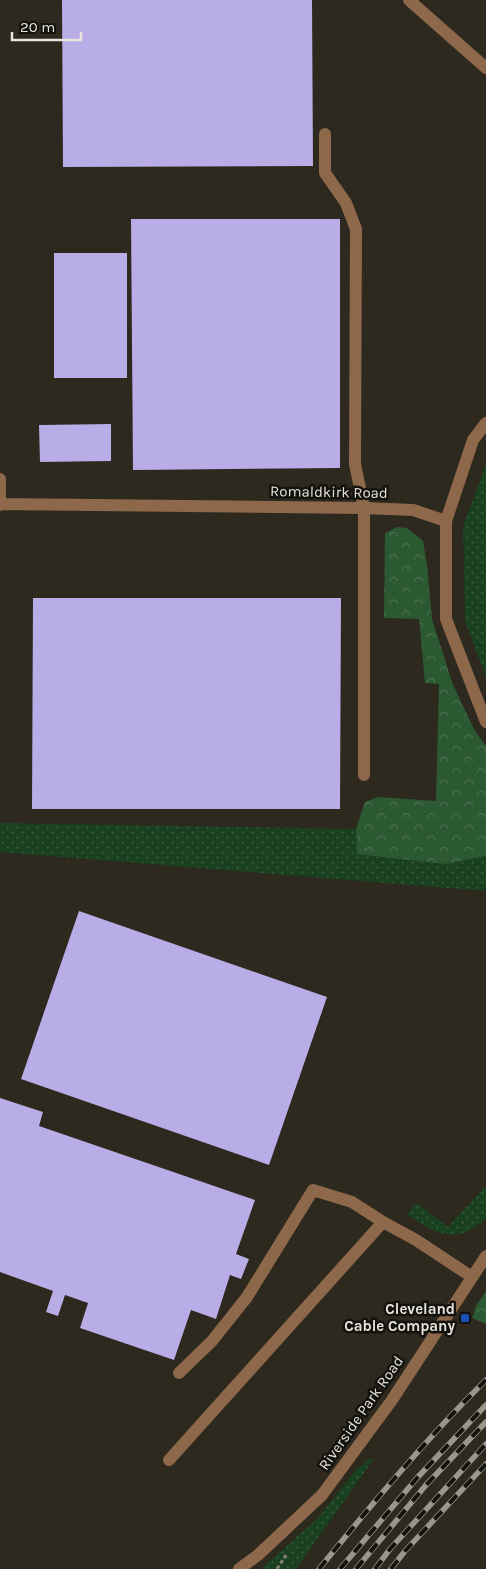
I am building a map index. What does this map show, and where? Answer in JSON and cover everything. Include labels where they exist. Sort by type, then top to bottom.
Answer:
[{"type":"street","points":[[409,0],[486,68]]},
{"type":"street","points":[[325,134],[325,173],[346,203],[356,229],[355,464],[364,508],[364,775]]},
{"type":"street","points":[[486,423],[473,440],[446,520],[446,619],[486,722]]},
{"type":"street","name":"Romaldkirk Road","points":[[0,479],[0,504],[364,508],[413,510],[446,520]]},
{"type":"street","points":[[179,1373],[212,1341],[247,1296],[313,1190],[352,1202],[416,1240],[472,1278]]},
{"type":"street","points":[[169,1460],[383,1222]]},
{"type":"street","name":"Riverside Park Road","points":[[239,1569],[258,1556],[322,1495],[392,1400],[486,1256]]},
{"type":"green space","points":[[486,464],[486,677],[465,621],[463,527]]},
{"type":"green space","points":[[397,527],[407,528],[423,541],[432,619],[453,685],[475,731],[486,746],[486,856],[446,864],[357,854],[356,829],[365,802],[378,797],[436,801],[439,684],[425,683],[419,619],[384,618],[385,533]]},
{"type":"green space","points":[[0,823],[356,829],[357,853],[446,864],[486,856],[486,891],[0,852]]},
{"type":"green space","points":[[486,1186],[486,1219],[465,1232],[455,1235],[446,1234],[427,1227],[407,1214],[417,1203],[448,1227]]},
{"type":"green space","points":[[486,1291],[486,1324],[472,1318],[476,1306]]},
{"type":"green space","points":[[370,1458],[373,1460],[296,1569],[261,1569],[319,1517],[356,1470]]},
{"type":"building","points":[[62,0],[312,0],[313,166],[63,167]]},
{"type":"building","points":[[131,219],[340,219],[340,468],[133,470]]},
{"type":"building","points":[[54,253],[127,253],[127,378],[54,378]]},
{"type":"building","points":[[111,424],[111,461],[40,462],[39,425]]},
{"type":"building","points":[[33,598],[341,598],[340,809],[32,809]]},
{"type":"building","points":[[79,911],[327,997],[269,1165],[21,1079]]},
{"type":"building","points":[[0,1098],[43,1112],[39,1126],[255,1200],[236,1254],[249,1259],[241,1279],[230,1275],[216,1319],[191,1310],[174,1360],[80,1328],[88,1303],[65,1295],[58,1316],[46,1312],[53,1291],[0,1272]]},
{"type":"railway","points":[[319,1569],[379,1496],[486,1380]]},
{"type":"railway","points":[[340,1569],[417,1478],[486,1405]]},
{"type":"railway","points":[[356,1569],[426,1485],[486,1422]]},
{"type":"railway","points":[[375,1569],[390,1549],[486,1444]]},
{"type":"railway","points":[[391,1569],[405,1551],[486,1464]]},
{"type":"place","name":"Cleveland Cable Company","points":[[465,1318]]}]
